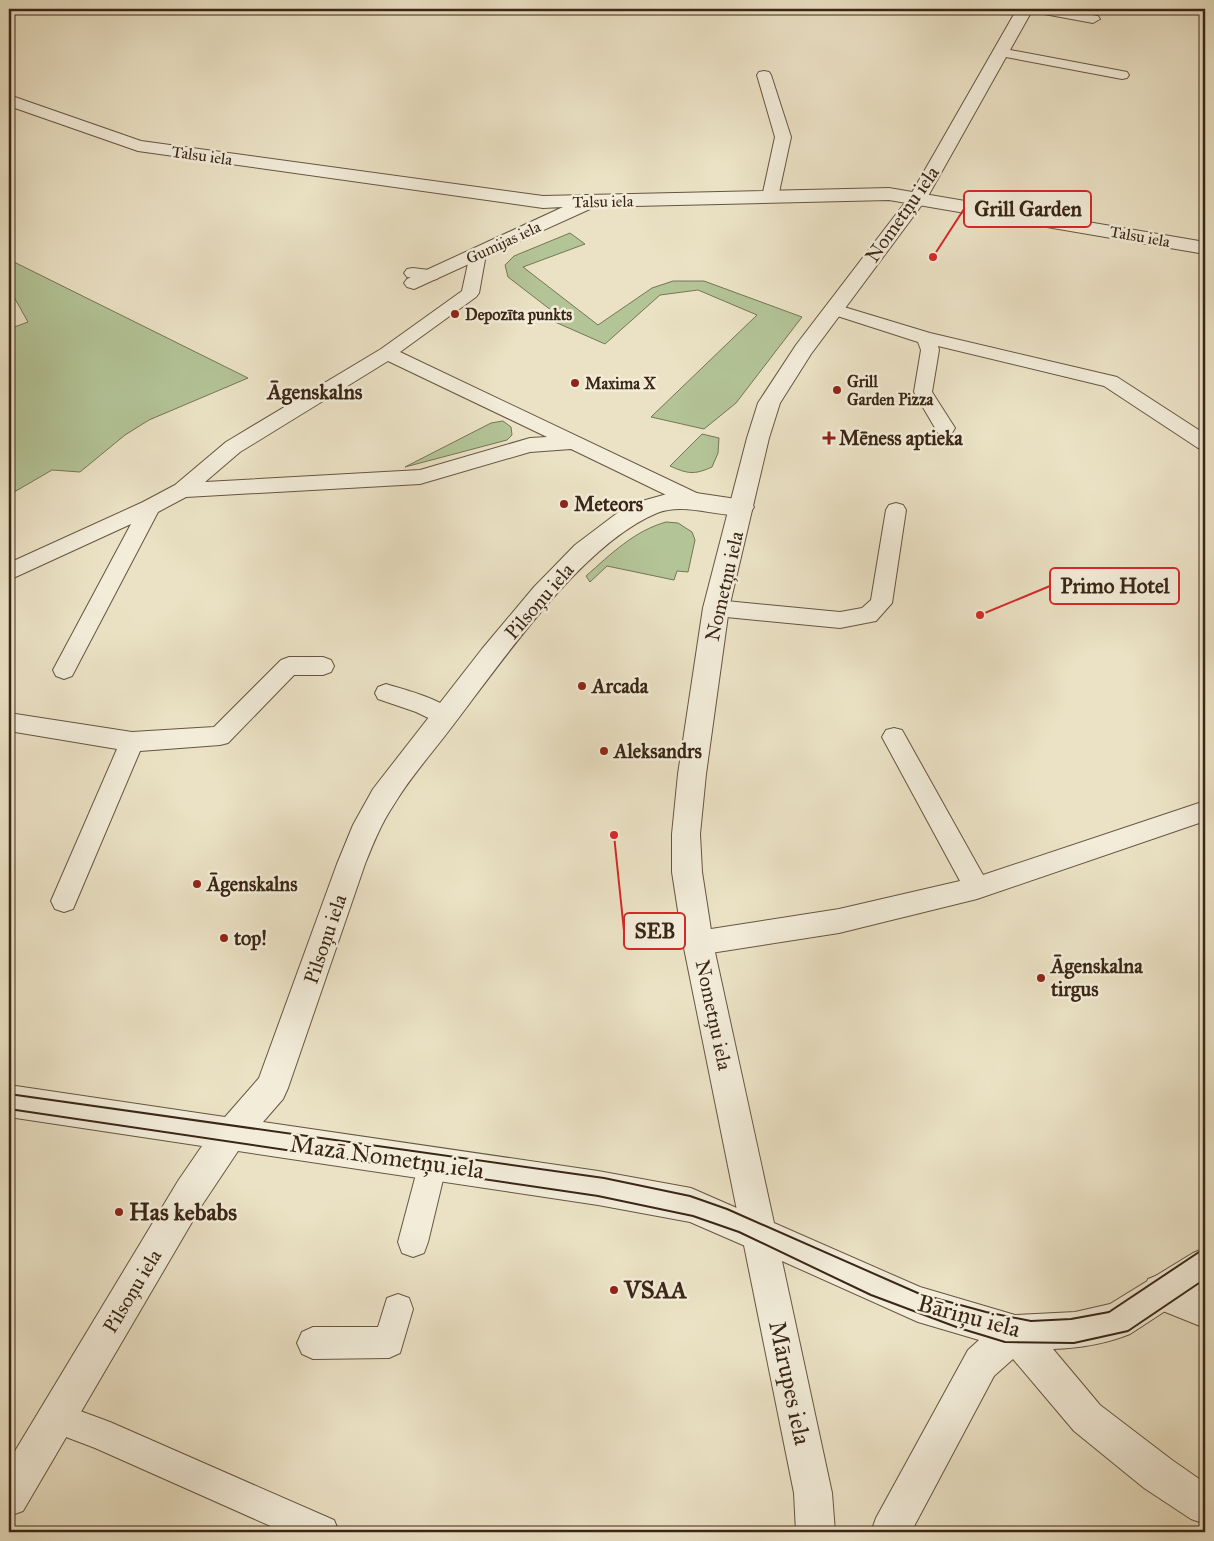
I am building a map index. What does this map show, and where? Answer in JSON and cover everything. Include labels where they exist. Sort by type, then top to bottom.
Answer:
[{"type":"street","name":"Nometņu iela","points":[[759,1235],[698,943],[687,872],[686,834],[692,774],[716,608],[758,438],[769,403],[802,350],[918,198],[1025,9]]},
{"type":"street","name":"Talsu iela","points":[[9,100],[138,146],[543,202],[888,194],[1205,248]]},
{"type":"street","name":"Gumijas iela","points":[[419,277],[478,254],[592,201]]},
{"type":"street","name":"Pilsoņu iela","points":[[9,1497],[190,1193],[231,1134],[272,1088],[363,834],[383,797],[491,656],[584,551],[628,517],[667,502],[696,501],[742,507]]},
{"type":"street","name":"Mazā Nometņu iela","points":[[9,1101],[598,1188],[691,1205],[759,1235]]},
{"type":"street","name":"Bāriņu iela","points":[[759,1235],[918,1304],[1015,1333],[1075,1330],[1117,1321],[1205,1265]]},
{"type":"street","name":"Mārupes iela","points":[[759,1235],[813,1493],[815,1532]]},
{"type":"street","points":[[1162,1292],[1205,1310]]},
{"type":"street","points":[[890,1532],[981,1363],[1015,1333],[1087,1418],[1158,1474],[1205,1505]]},
{"type":"lane","points":[[1038,9],[1093,19]]},
{"type":"lane","points":[[1000,52],[1122,76]]},
{"type":"lane","points":[[764,75],[783,137],[770,197]]},
{"type":"lane","points":[[9,572],[150,507],[182,490],[233,447],[388,353],[470,293],[478,254]]},
{"type":"lane","points":[[834,309],[926,338],[1110,381],[1205,443]]},
{"type":"lane","points":[[926,338],[930,350],[923,392],[945,428]]},
{"type":"lane","points":[[388,353],[696,501]]},
{"type":"lane","points":[[182,490],[420,477],[530,445],[575,442]]},
{"type":"lane","points":[[64,670],[150,507]]},
{"type":"lane","points":[[716,608],[840,620],[868,615],[881,604],[896,510]]},
{"type":"lane","points":[[9,722],[132,742],[220,736],[289,666],[323,666]]},
{"type":"lane","points":[[386,692],[424,706],[445,717]]},
{"type":"lane","points":[[894,738],[977,888]]},
{"type":"lane","points":[[64,901],[132,742]]},
{"type":"lane","points":[[698,943],[839,921],[977,888],[1205,811]]},
{"type":"lane","points":[[413,1242],[433,1164]]},
{"type":"lane","points":[[312,1343],[389,1342],[398,1308]]},
{"type":"lane","points":[[56,1418],[100,1434],[322,1532]]},
{"type":"green space","points":[[570,233],[585,244],[523,267],[598,325],[652,288],[673,281],[704,281],[802,317],[736,403],[704,429],[651,417],[757,315],[698,290],[660,295],[605,344],[555,322],[560,317],[508,277],[505,265],[514,256]]},
{"type":"green space","points":[[9,262],[14,262],[248,378],[149,420],[125,435],[80,472],[52,470],[9,495],[9,329],[28,322],[9,288]]},
{"type":"green space","points":[[503,421],[511,427],[512,435],[507,440],[405,467],[491,423]]},
{"type":"green space","points":[[702,434],[719,438],[718,453],[712,467],[691,472],[682,471],[670,466]]},
{"type":"green space","points":[[666,522],[678,523],[692,532],[695,540],[688,572],[677,571],[674,580],[607,566],[590,582],[586,576],[633,537]]},
{"type":"tram line","points":[[9,1094],[604,1178],[690,1196],[727,1209],[920,1294],[986,1312],[1031,1321],[1071,1319],[1109,1312],[1205,1248]]},
{"type":"tram line","points":[[9,1109],[598,1196],[693,1216],[739,1232],[871,1295],[959,1328],[1005,1342],[1074,1343],[1128,1331],[1205,1279]]},
{"type":"place","name":"Grill Garden","points":[[933,257]]},
{"type":"place","name":"Depozīta punkts","points":[[455,314]]},
{"type":"place","name":"Maxima X","points":[[575,383]]},
{"type":"place","name":"Grill Garden Pizza","points":[[837,390]]},
{"type":"place","name":"Mēness aptieka","points":[[829,438]]},
{"type":"place","name":"Meteors","points":[[564,504]]},
{"type":"place","name":"Primo Hotel","points":[[980,615]]},
{"type":"place","name":"Arcada","points":[[582,686]]},
{"type":"place","name":"Aleksandrs","points":[[604,751]]},
{"type":"place","name":"SEB","points":[[614,835]]},
{"type":"place","name":"Āgenskalns","points":[[197,884]]},
{"type":"place","name":"top!","points":[[224,938]]},
{"type":"place","name":"Āgenskalna tirgus","points":[[1041,978]]},
{"type":"place","name":"Has kebabs","points":[[119,1212]]},
{"type":"place","name":"VSAA","points":[[614,1290]]},
{"type":"district","name":"Āgenskalns","points":[[315,392]]}]
